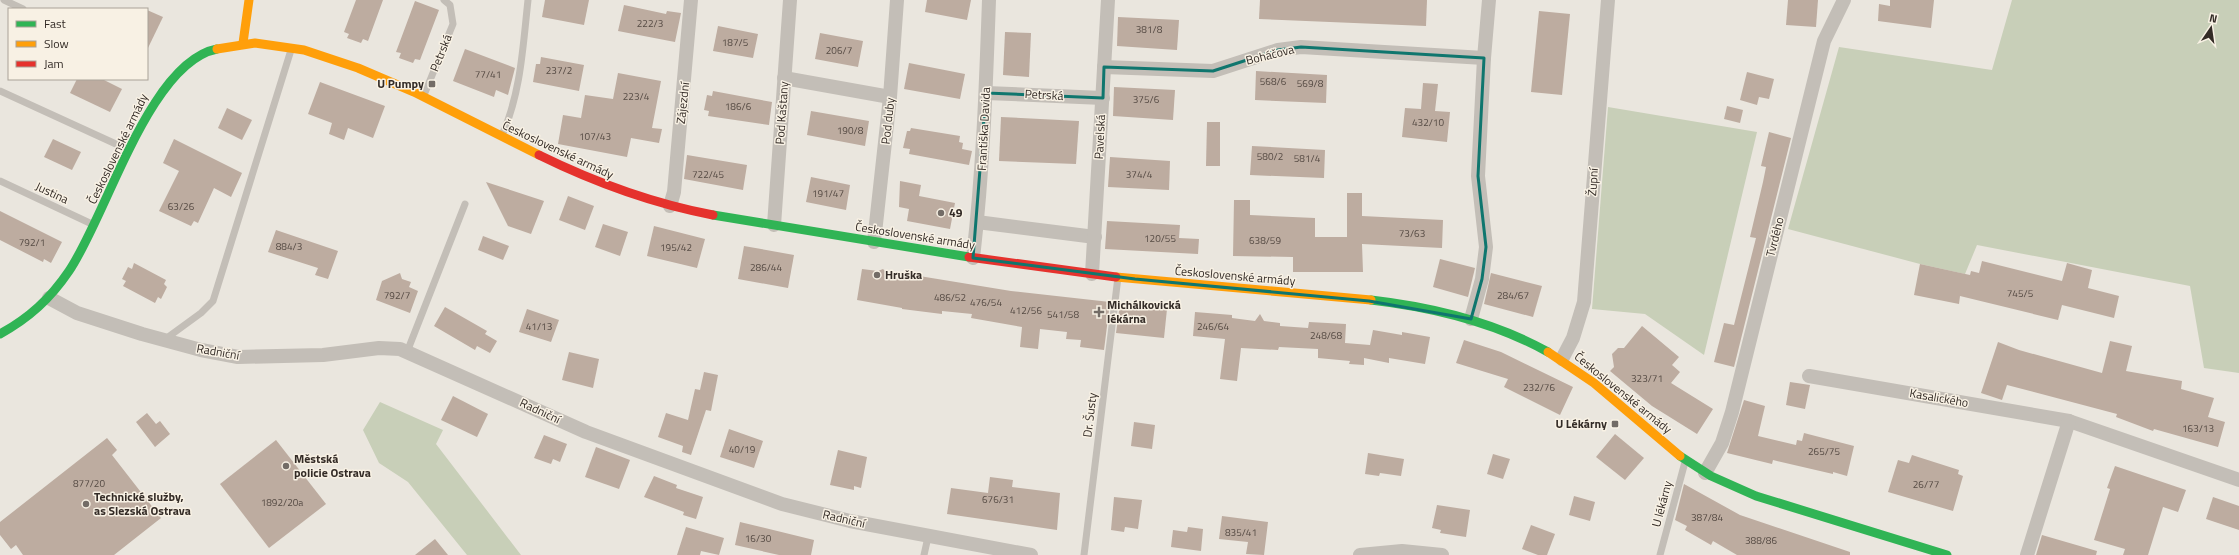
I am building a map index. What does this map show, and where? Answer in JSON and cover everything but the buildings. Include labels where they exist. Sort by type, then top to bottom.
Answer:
[{"type":"street","points":[[243,44],[249,0]]},
{"type":"street","name":"Zájezdní","points":[[670,206],[674,192],[687,62],[691,0]]},
{"type":"street","name":"Pod Kaštany","points":[[774,225],[790,0]]},
{"type":"street","name":"Pod duby","points":[[874,242],[890,97],[897,0]]},
{"type":"street","name":"Františka Davida","points":[[973,258],[986,93],[989,0]]},
{"type":"street","name":"Pavelská","points":[[1092,274],[1108,0]]},
{"type":"street","points":[[1471,319],[1482,279],[1486,247],[1478,176],[1484,58],[1489,0]]},
{"type":"street","name":"Župní","points":[[1562,360],[1573,338],[1584,302],[1608,0]]},
{"type":"street","name":"Tvrdého","points":[[1705,473],[1722,443],[1732,412],[1824,41],[1844,0]]},
{"type":"street","name":"Československé armády","points":[[0,334],[33,313],[49,298],[69,271],[94,225],[152,106],[171,80],[207,53],[224,46],[260,43],[292,46],[353,66],[423,98],[592,181],[670,206],[973,258],[1118,277],[1389,303],[1434,310],[1471,319],[1522,338],[1562,360],[1595,383],[1686,460],[1705,473],[1737,489],[1767,500],[1947,555]]},
{"type":"street","name":"Boháčova","points":[[1104,66],[1213,71],[1278,50],[1301,47],[1484,58]]},
{"type":"street","points":[[784,78],[890,97]]},
{"type":"street","name":"Petrská","points":[[986,93],[1103,98]]},
{"type":"street","points":[[977,222],[1095,237]]},
{"type":"street","name":"Radniční","points":[[49,298],[77,313],[164,340],[201,350],[238,357],[258,358],[323,355],[379,348],[400,349],[586,432],[782,504],[850,521],[928,537],[1031,555]]},
{"type":"street","name":"Kasalického","points":[[1809,376],[2069,421],[2239,480]]},
{"type":"street","points":[[2027,555],[2069,421]]},
{"type":"street","points":[[1360,555],[1402,551],[1442,555]]},
{"type":"lane","points":[[4,0],[21,8]]},
{"type":"lane","name":"Petrská","points":[[423,98],[453,24],[450,5],[444,0]]},
{"type":"lane","points":[[502,137],[507,125],[521,69],[528,0]]},
{"type":"lane","points":[[164,340],[202,313],[213,301],[292,46]]},
{"type":"lane","points":[[0,91],[130,151]]},
{"type":"lane","name":"Justina","points":[[0,181],[94,225]]},
{"type":"lane","points":[[407,352],[465,204]]},
{"type":"lane","name":"Dr. Šusty","points":[[1084,555],[1118,277]]},
{"type":"lane","name":"U lékárny","points":[[1660,555],[1686,460]]},
{"type":"lane","points":[[924,555],[928,537]]},
{"type":"highlighted area","points":[[1301,47],[1484,58],[1478,176],[1486,247],[1482,279],[1471,319],[1369,301],[1135,279],[973,258],[986,93],[1103,98],[1104,67],[1213,71],[1278,50]]},
{"type":"green space","points":[[2012,0],[2239,0],[2239,373],[2204,368],[2190,286],[1977,245],[1965,274],[1920,264],[1788,229],[1839,47],[1992,70]]},
{"type":"green space","points":[[1608,107],[1757,132],[1704,355],[1645,314],[1592,309]]},
{"type":"green space","points":[[380,402],[443,430],[436,444],[521,555],[467,555],[408,482],[379,463],[363,430]]},
{"type":"traffic: fast","points":[[0,334],[11,328],[38,307],[62,281],[69,271],[83,246],[131,145],[150,111],[170,82],[193,60],[217,49]]},
{"type":"traffic: fast","points":[[713,215],[969,257]]},
{"type":"traffic: fast","points":[[1371,300],[1417,307],[1462,317],[1506,332],[1548,352]]},
{"type":"traffic: fast","points":[[1680,456],[1711,476],[1756,496],[1947,555]]},
{"type":"traffic: slow","points":[[243,43],[249,0]]},
{"type":"traffic: slow","points":[[217,49],[255,43],[304,50],[358,68],[414,92],[539,155]]},
{"type":"traffic: slow","points":[[1116,277],[1371,300]]},
{"type":"traffic: slow","points":[[1548,352],[1594,383],[1680,456]]},
{"type":"traffic: jam","points":[[539,155],[602,183],[624,191],[667,204],[713,215]]},
{"type":"traffic: jam","points":[[969,257],[1116,277]]},
{"type":"place","name":"U Pumpy","points":[[432,84]]},
{"type":"place","name":"49","points":[[941,213]]},
{"type":"place","name":"Hruška","points":[[877,275]]},
{"type":"place","name":"Michálkovická lékárna","points":[[1099,312]]},
{"type":"place","name":"U Lékárny","points":[[1615,424]]},
{"type":"place","name":"Městská policie Ostrava","points":[[286,466]]},
{"type":"place","name":"Technické služby, as Slezská Ostrava","points":[[86,504]]}]
